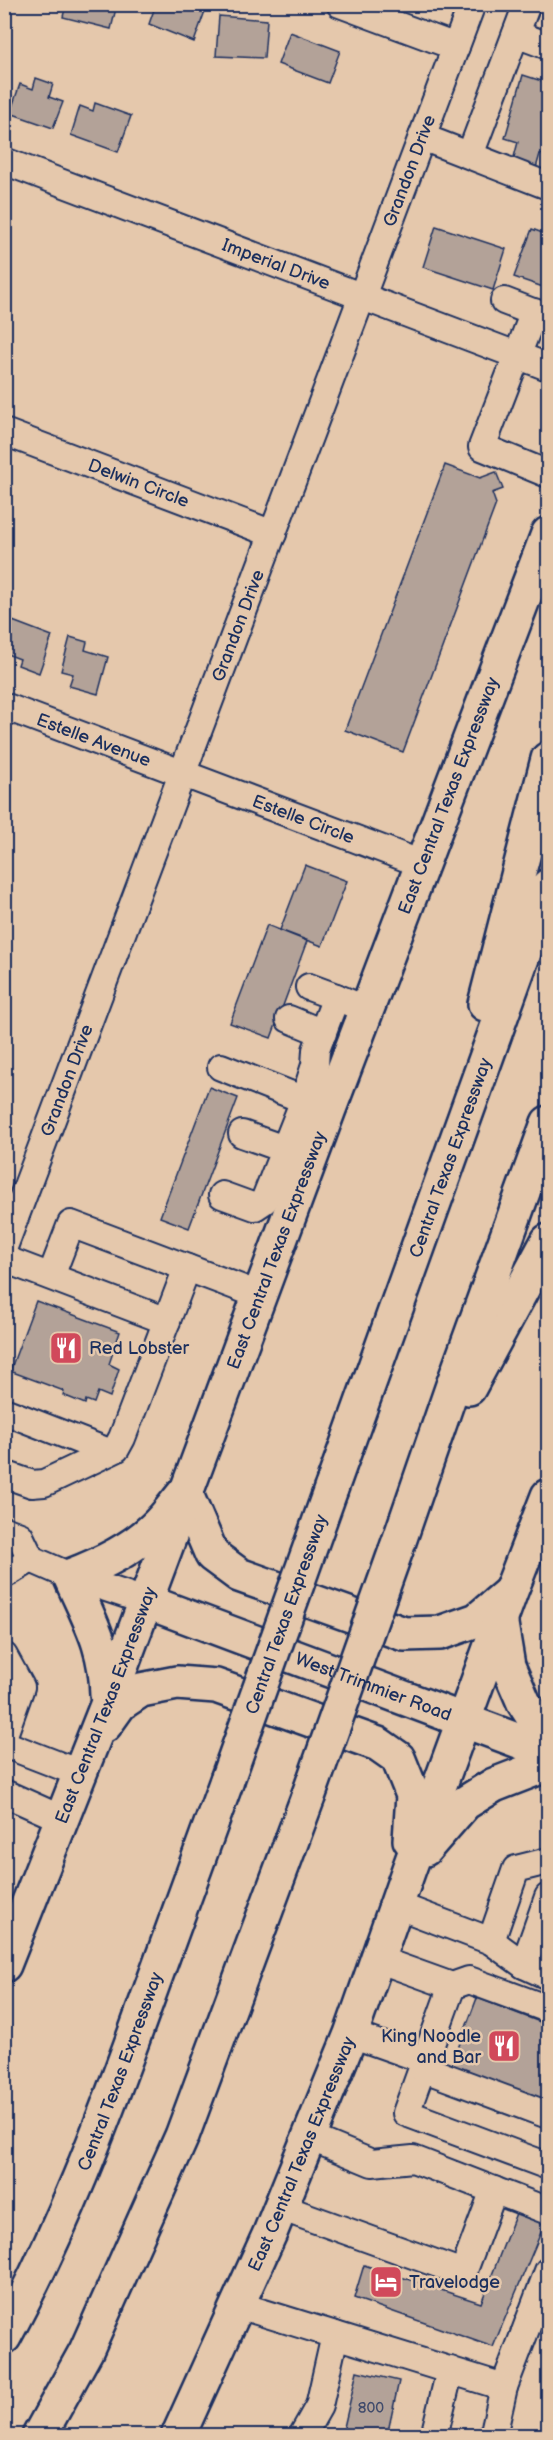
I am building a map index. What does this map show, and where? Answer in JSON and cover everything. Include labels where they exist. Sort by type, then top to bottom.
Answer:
[{"type":"main road","name":"East Central Texas Expressway","points":[[4,1965],[12,1926],[62,1819],[107,1705],[259,1295],[277,1206],[316,1105],[367,1010],[549,534]]},
{"type":"main road","points":[[467,1110],[467,1070],[549,759]]},
{"type":"main road","name":"Central Texas Expressway","points":[[4,2337],[20,2309],[58,2226],[106,2114],[549,886]]},
{"type":"main road","points":[[39,2436],[86,2351],[182,2136],[308,1797],[549,1123]]},
{"type":"main road","points":[[426,1462],[549,1241]]},
{"type":"main road","points":[[107,1705],[106,1668],[101,1644],[70,1576],[101,1563],[134,1544],[154,1528],[185,1492],[212,1556],[239,1575],[404,1634],[440,1633],[477,1620],[506,1605],[508,1666],[524,1703],[549,1740]]},
{"type":"main road","name":"East Central Texas Expressway","points":[[178,2436],[238,2305],[351,2034],[506,1605],[540,1543],[549,1496]]},
{"type":"main road","name":"West Trimmier Road","points":[[146,1601],[549,1752]]},
{"type":"main road","points":[[85,1759],[120,1704],[141,1690],[177,1683],[216,1686],[378,1744],[398,1758],[413,1795],[409,1869]]},
{"type":"main road","points":[[409,1869],[465,1803],[494,1785],[549,1764]]},
{"type":"street","points":[[340,4],[456,47]]},
{"type":"street","name":"Grandon Drive","points":[[4,1247],[15,1190],[183,774],[472,4]]},
{"type":"street","points":[[470,155],[526,4]]},
{"type":"street","points":[[516,34],[549,46]]},
{"type":"street","points":[[422,137],[549,186]]},
{"type":"street","name":"Imperial Drive","points":[[4,161],[549,367]]},
{"type":"street","points":[[504,301],[541,315],[517,355],[482,447],[549,474]]},
{"type":"street","name":"Delwin Circle","points":[[4,432],[273,534]]},
{"type":"street","name":"Estelle Avenue","points":[[4,706],[183,774]]},
{"type":"street","name":"Estelle Circle","points":[[183,774],[422,864]]},
{"type":"street","points":[[309,987],[367,1010]]},
{"type":"street","points":[[222,1194],[255,1207],[277,1206],[284,1149],[316,1105],[316,1050],[336,997]]},
{"type":"street","points":[[289,1020],[322,1033]]},
{"type":"street","points":[[221,1067],[316,1105]]},
{"type":"street","points":[[242,1134],[284,1149]]},
{"type":"street","points":[[51,1276],[71,1224],[259,1295]]},
{"type":"street","points":[[4,1259],[167,1321]]},
{"type":"street","points":[[4,1474],[32,1485],[44,1483],[116,1449],[123,1438],[187,1268]]},
{"type":"street","points":[[4,1411],[110,1452]]},
{"type":"street","points":[[4,1530],[20,1536],[31,1559],[8,1573],[4,1572]]},
{"type":"street","name":"West Trimmier Road","points":[[31,1559],[70,1576],[146,1601]]},
{"type":"street","points":[[4,1656],[21,1687],[4,1735]]},
{"type":"street","points":[[4,1744],[85,1759]]},
{"type":"street","points":[[4,1793],[62,1819]]},
{"type":"street","points":[[491,1941],[516,1869],[549,1861]]},
{"type":"street","points":[[524,1965],[549,1897]]},
{"type":"street","points":[[396,1905],[491,1941],[524,1965],[549,1976]]},
{"type":"street","points":[[377,1959],[452,1986],[469,1980],[549,2009]]},
{"type":"street","points":[[452,1986],[406,2113],[546,2157]]},
{"type":"street","points":[[351,2034],[549,2115]]},
{"type":"street","points":[[309,2137],[372,2163],[413,2159],[549,2211]]},
{"type":"street","points":[[280,2207],[463,2273],[494,2190]]},
{"type":"street","points":[[493,2436],[504,2387],[543,2303],[549,2271]]},
{"type":"street","points":[[238,2305],[504,2387]]},
{"type":"street","points":[[302,2436],[319,2406],[335,2335]]},
{"type":"street","points":[[434,2436],[450,2370]]},
{"type":"building","points":[[66,4],[117,4],[111,29],[63,17]]},
{"type":"building","points":[[156,4],[189,4],[205,11],[194,42],[149,24]]},
{"type":"building","points":[[219,16],[267,20],[264,58],[216,56]]},
{"type":"building","points":[[290,32],[340,51],[328,83],[278,64]]},
{"type":"building","points":[[523,75],[548,83],[548,156],[540,154],[536,168],[513,161],[518,142],[505,138]]},
{"type":"building","points":[[36,78],[53,84],[49,97],[63,102],[53,128],[10,113],[20,84],[33,89]]},
{"type":"building","points":[[95,103],[131,116],[118,152],[71,135],[80,106],[93,111]]},
{"type":"building","points":[[436,226],[506,249],[493,290],[423,267]]},
{"type":"building","points":[[532,229],[548,235],[548,272],[543,287],[514,277]]},
{"type":"building","points":[[445,465],[480,478],[496,472],[503,489],[492,493],[496,504],[403,752],[345,730]]},
{"type":"building","points":[[10,620],[52,636],[39,673],[18,665],[20,659],[4,653],[4,634]]},
{"type":"building","points":[[70,637],[87,642],[85,650],[108,657],[98,694],[69,686],[73,674],[61,671]]},
{"type":"building","points":[[305,865],[347,881],[322,946],[280,930]]},
{"type":"building","points":[[267,925],[307,941],[271,1038],[230,1023]]},
{"type":"building","points":[[209,1087],[238,1098],[189,1228],[160,1217]]},
{"type":"building","name":"Red Lobster","points":[[36,1301],[120,1332],[109,1364],[119,1369],[110,1397],[98,1392],[94,1403],[86,1400],[85,1404],[63,1395],[64,1391],[10,1371]]},
{"type":"building","name":"King Noodle and Bar","points":[[477,1998],[548,2025],[548,2099],[546,2104],[451,2067]]},
{"type":"building","name":"Travelodge","points":[[518,2208],[547,2218],[493,2347],[354,2298],[364,2265],[481,2303]]},
{"type":"building","points":[[357,2371],[399,2381],[387,2436],[342,2436]]},
{"type":"place","name":"Red Lobster","points":[[66,1348]]},
{"type":"place","name":"King Noodle and Bar","points":[[504,2046]]},
{"type":"place","name":"Travelodge","points":[[386,2282]]}]
